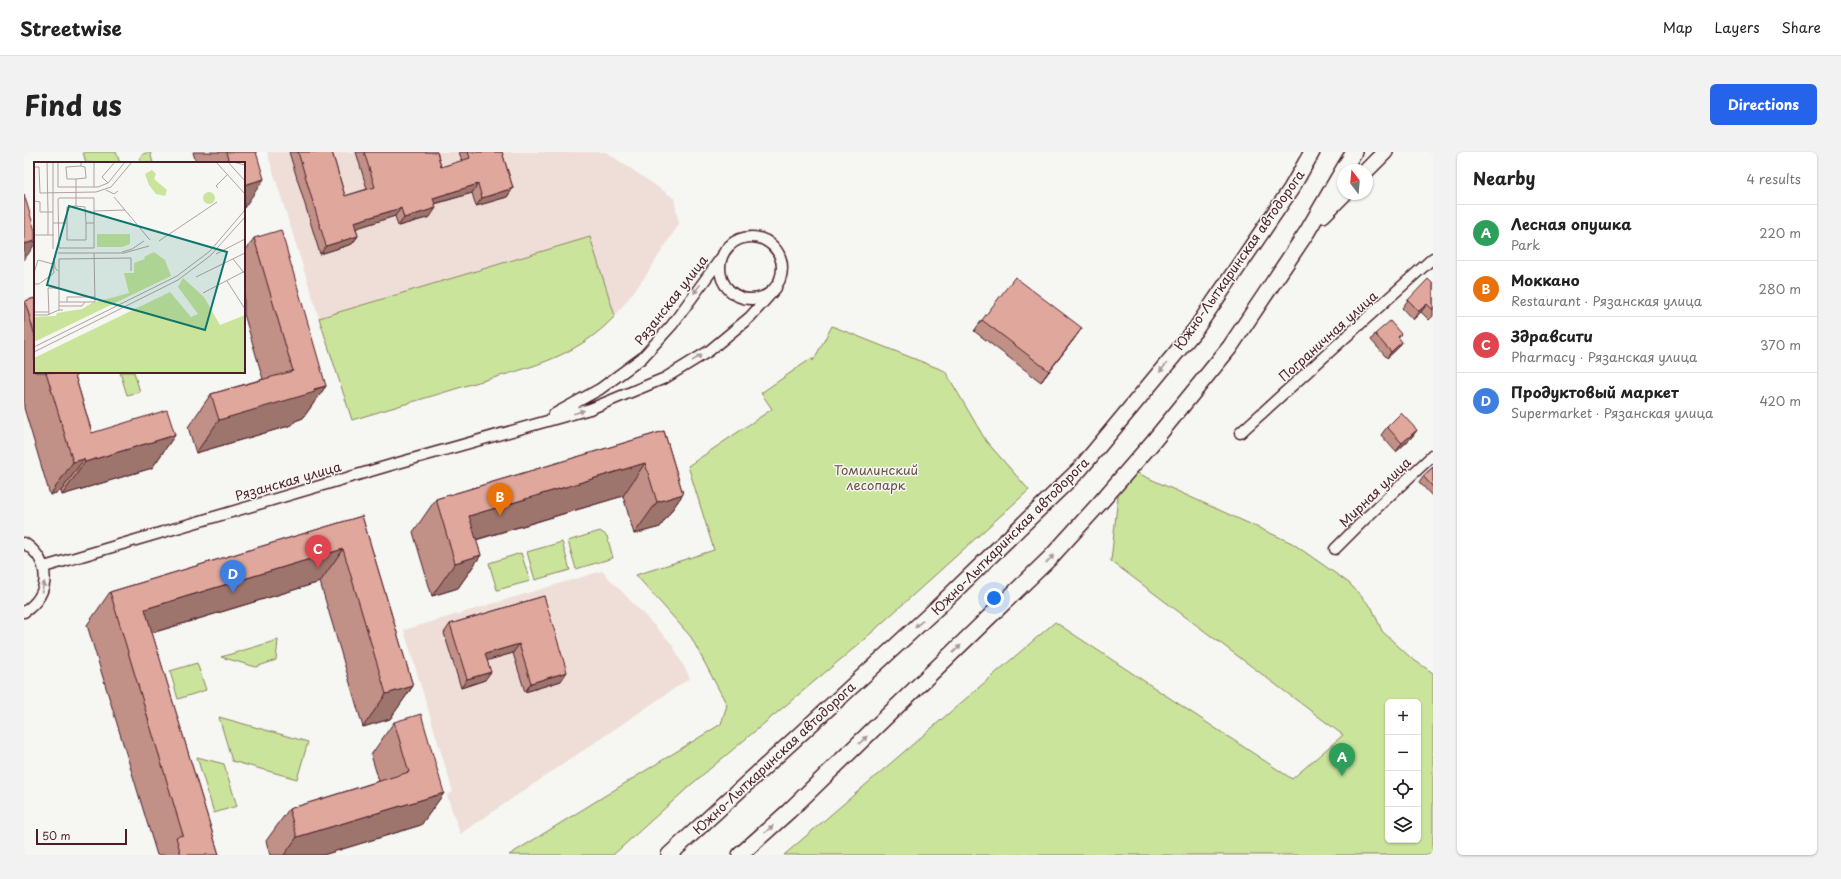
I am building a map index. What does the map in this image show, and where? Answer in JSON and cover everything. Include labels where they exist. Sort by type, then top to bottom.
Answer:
[{"type":"main road","name":"Южно-Лыткаринская автодорога","points":[[669,855],[938,607],[1080,470],[1195,330],[1291,189],[1312,152]]},
{"type":"main road","points":[[1347,164],[1354,152]]},
{"type":"main road","points":[[1373,164],[1385,152]]},
{"type":"main road","points":[[740,855],[789,812],[1050,558],[1152,444],[1230,347],[1307,232],[1337,180]]},
{"type":"main road","points":[[1307,232],[1338,200]]},
{"type":"street","points":[[744,237],[756,237],[766,241],[774,247],[781,262],[781,278],[776,288],[767,295],[757,299],[748,300],[739,298],[725,286],[721,278],[719,269],[721,258],[726,249],[734,241],[744,237]]},
{"type":"street","name":"Рязанская улица","points":[[541,421],[600,389],[642,358],[672,325],[721,258]]},
{"type":"street","name":"Пограничная улица","points":[[1240,433],[1433,258]]},
{"type":"street","name":"Рязанская улица","points":[[44,567],[541,421],[590,409],[665,378],[709,351],[750,317],[776,288]]},
{"type":"street","name":"Мирная улица","points":[[1335,550],[1368,516],[1433,455]]},
{"type":"street","points":[[24,543],[32,548],[39,557],[44,567],[45,578],[43,589],[38,599],[24,612]]},
{"type":"shaded area","points":[[267,152],[606,152],[674,198],[679,224],[645,277],[615,316],[589,237],[319,318]]},
{"type":"shaded area","points":[[602,571],[672,644],[690,678],[460,834],[447,795],[453,792],[404,630]]},
{"type":"green space","points":[[83,152],[116,152],[120,162],[86,162]]},
{"type":"green space","points":[[150,152],[153,162],[139,162],[143,154]]},
{"type":"green space","points":[[590,237],[615,316],[599,331],[565,353],[528,368],[352,420],[319,318]]},
{"type":"green space","name":"Томилинский лесопарк","points":[[832,326],[945,371],[986,441],[1029,490],[859,644],[693,783],[613,855],[509,855],[721,724],[727,705],[691,637],[636,575],[714,550],[688,466],[772,409],[761,393],[812,358],[813,361]]},
{"type":"green space","points":[[120,373],[134,373],[140,392],[127,395]]},
{"type":"green space","points":[[1135,472],[1292,543],[1349,583],[1372,608],[1382,631],[1411,658],[1433,673],[1433,855],[784,855],[1055,622],[1292,779],[1343,735],[1111,561],[1119,487]]},
{"type":"green space","points":[[600,531],[607,536],[613,558],[576,569],[568,541]]},
{"type":"green space","points":[[562,542],[570,570],[535,580],[527,552]]},
{"type":"green space","points":[[521,553],[530,581],[497,590],[489,563]]},
{"type":"green space","points":[[278,640],[276,660],[256,667],[221,657]]},
{"type":"green space","points":[[197,663],[206,690],[178,699],[170,671]]},
{"type":"green space","points":[[219,717],[308,742],[297,779],[232,761]]},
{"type":"green space","points":[[197,757],[224,764],[237,806],[214,813]]},
{"type":"building","points":[[226,152],[256,152],[264,179],[245,185],[245,162],[229,162]]},
{"type":"building","points":[[298,152],[332,152],[345,196],[375,187],[364,152],[437,152],[441,167],[470,158],[468,152],[502,152],[513,188],[482,198],[478,184],[433,198],[436,208],[404,218],[401,208],[354,222],[358,236],[326,246]]},
{"type":"building","points":[[24,194],[34,228],[34,241],[24,244]]},
{"type":"building","points":[[281,230],[326,386],[314,389],[315,392],[219,420],[211,394],[293,371],[254,238]]},
{"type":"building","points":[[1015,277],[1082,328],[1049,371],[982,320]]},
{"type":"building","points":[[1428,279],[1433,284],[1433,310],[1427,304],[1419,311],[1408,300]]},
{"type":"building","points":[[34,298],[34,332],[25,301]]},
{"type":"building","points":[[1390,321],[1401,334],[1398,337],[1402,342],[1391,352],[1375,334]]},
{"type":"building","points":[[46,373],[74,373],[92,433],[167,410],[175,435],[85,462],[84,459],[73,462]]},
{"type":"building","points":[[1401,413],[1417,430],[1402,443],[1387,427]]},
{"type":"building","points":[[664,431],[683,494],[657,502],[645,463],[469,516],[481,555],[455,563],[436,499]]},
{"type":"building","points":[[1433,467],[1433,487],[1423,476]]},
{"type":"building","points":[[362,516],[413,686],[386,694],[343,549],[145,609],[219,855],[181,855],[176,837],[183,835],[110,592]]},
{"type":"building","points":[[544,596],[567,672],[531,683],[519,644],[485,654],[491,672],[467,679],[450,624]]},
{"type":"building","points":[[421,714],[444,793],[297,837],[289,809],[409,772],[394,722]]},
{"type":"place","name":"Моккано","points":[[500,516]]},
{"type":"place","name":"Здравсити","points":[[318,568]]},
{"type":"place","name":"Продуктовый маркет","points":[[233,593]]},
{"type":"place","name":"Лесная опушка","points":[[1342,776]]}]
